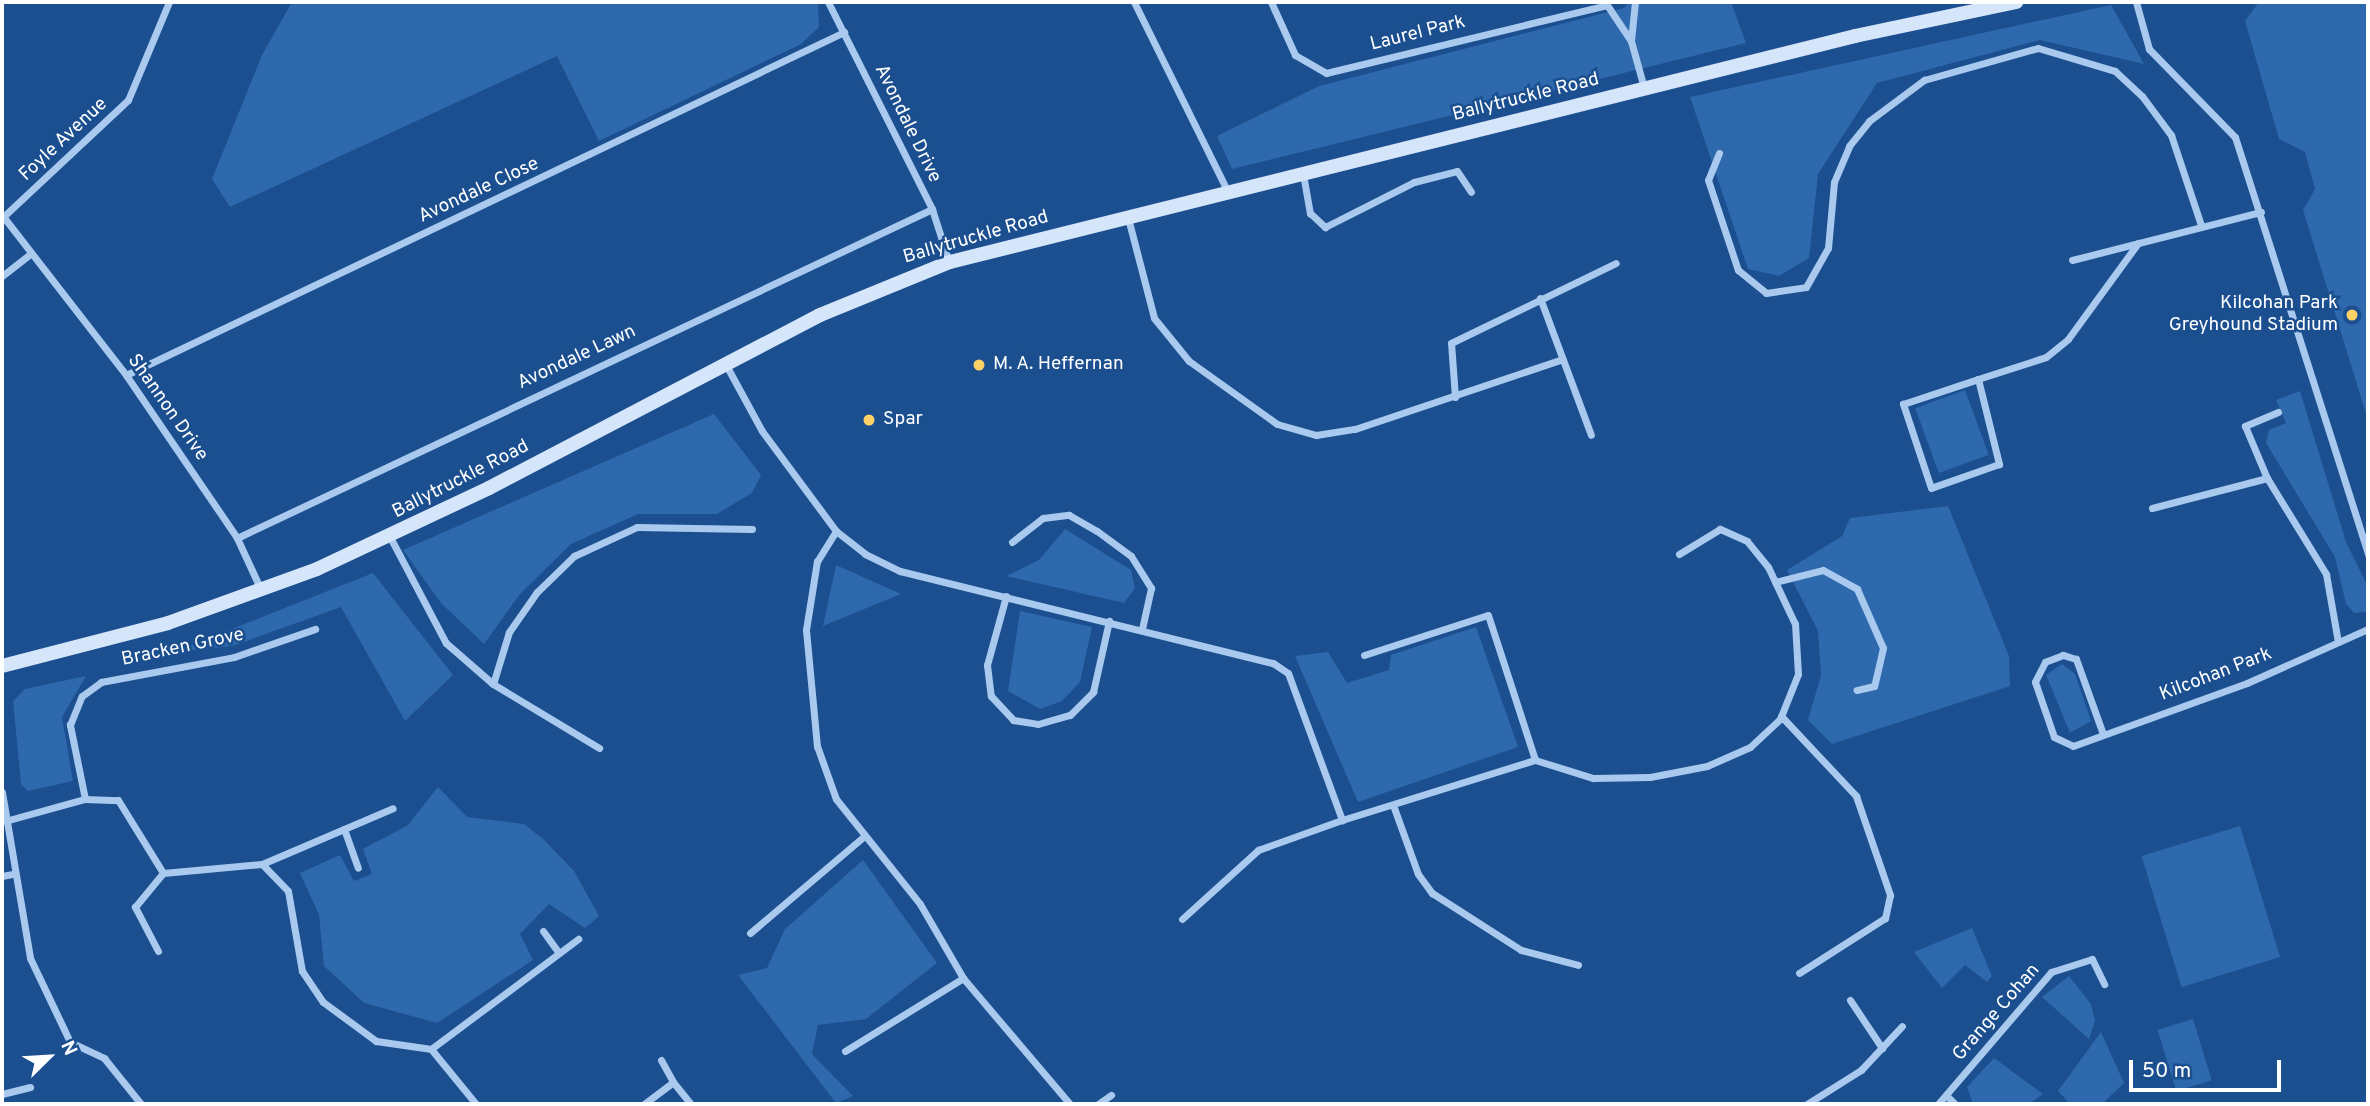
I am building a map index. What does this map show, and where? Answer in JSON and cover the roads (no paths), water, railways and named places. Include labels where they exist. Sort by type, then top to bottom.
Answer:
[{"type":"street","name":"Foyle Avenue","points":[[2,216],[128,100],[169,2]]},
{"type":"street","name":"Avondale Drive","points":[[828,2],[932,209],[950,262]]},
{"type":"street","points":[[1134,2],[1228,193]]},
{"type":"street","name":"Laurel Park","points":[[1271,2],[1295,55],[1326,72],[1607,5],[1632,41]]},
{"type":"street","name":"Laurel Park","points":[[1635,2],[1632,41],[1644,88]]},
{"type":"street","name":"Ballytruckle Road","points":[[2,666],[147,630],[261,591],[390,537],[843,304],[950,262],[1966,6],[2016,2]]},
{"type":"street","points":[[2136,2],[2150,49],[2235,137],[2368,555]]},
{"type":"street","name":"Avondale Close","points":[[126,375],[844,32]]},
{"type":"street","points":[[1719,153],[1709,180],[1738,270],[1766,293],[1784,294],[1806,287],[1822,268],[1835,182],[1849,146],[1869,121],[1924,80],[2038,48],[2115,71],[2142,96],[2171,135],[2201,225]]},
{"type":"street","points":[[1303,174],[1310,213],[1325,227],[1414,182],[1457,171],[1471,192]]},
{"type":"street","name":"Avondale Lawn","points":[[237,538],[932,209]]},
{"type":"street","points":[[2073,260],[2201,225],[2261,212]]},
{"type":"street","name":"Shannon Drive","points":[[2,216],[126,375],[237,538],[261,591]]},
{"type":"street","points":[[1128,218],[1154,318],[1189,361],[1277,424],[1316,435],[1455,397],[1563,359]]},
{"type":"street","points":[[1978,379],[1999,464],[1931,488],[1903,404],[1978,379],[2046,357],[2068,339],[2138,243]]},
{"type":"street","points":[[2,276],[30,253]]},
{"type":"street","points":[[1455,397],[1451,343],[1616,262]]},
{"type":"street","points":[[1540,298],[1591,435]]},
{"type":"street","points":[[726,365],[762,431],[836,531],[900,571],[1273,663],[1288,673],[1342,820]]},
{"type":"street","points":[[2278,412],[2245,426],[2267,478],[2326,574],[2338,642]]},
{"type":"street","points":[[2152,508],[2267,478]]},
{"type":"street","points":[[1012,541],[1043,518],[1069,515],[1097,531],[1131,556],[1151,588],[1142,629]]},
{"type":"street","points":[[493,684],[509,632],[537,592],[574,556],[637,527],[752,529]]},
{"type":"street","points":[[1182,919],[1258,850],[1342,820],[1535,760],[1593,778],[1650,777],[1707,766],[1750,747],[1781,716],[1798,674],[1795,624],[1775,582],[1747,541],[1720,529],[1679,554]]},
{"type":"street","points":[[836,531],[811,583],[807,686],[835,799],[862,838],[900,877],[963,978],[1070,1104]]},
{"type":"street","points":[[390,537],[446,643],[493,684],[599,748]]},
{"type":"street","points":[[1775,582],[1823,570],[1857,589],[1883,648],[1874,686],[1856,690]]},
{"type":"street","points":[[1006,596],[987,665],[991,696],[1013,720],[1038,724],[1070,715],[1093,692],[1109,621]]},
{"type":"street","points":[[1364,655],[1488,615],[1535,760]]},
{"type":"street","name":"Bracken Grove","points":[[85,799],[70,725],[82,696],[101,682],[234,657],[315,629]]},
{"type":"street","name":"Kilcohan Park","points":[[2103,734],[2077,659],[2063,654],[2045,662],[2035,682],[2054,737],[2073,746],[2247,683],[2368,629]]},
{"type":"street","points":[[1781,716],[1856,796],[1890,895],[1885,918],[1799,973]]},
{"type":"street","points":[[2,792],[12,874],[30,958],[70,1042],[104,1058],[141,1104]]},
{"type":"street","points":[[5,821],[85,799],[118,800],[163,873]]},
{"type":"street","points":[[1394,805],[1418,874],[1432,893],[1521,950],[1578,965]]},
{"type":"street","points":[[158,951],[135,907],[163,873],[262,864],[393,808]]},
{"type":"street","points":[[344,829],[358,868]]},
{"type":"street","points":[[750,933],[862,838]]},
{"type":"street","points":[[262,864],[288,891],[302,971],[323,1002],[376,1041],[431,1049],[476,1104]]},
{"type":"street","points":[[2,876],[12,874]]},
{"type":"street","points":[[543,931],[559,953]]},
{"type":"street","points":[[431,1049],[578,939]]},
{"type":"street","name":"Grange Cohan","points":[[1938,1104],[2051,972],[2092,959],[2104,984]]},
{"type":"street","points":[[845,1051],[963,978]]},
{"type":"street","points":[[1850,1000],[1882,1048]]},
{"type":"street","points":[[1813,1103],[1882,1048],[1902,1026]]},
{"type":"street","points":[[661,1060],[673,1082],[691,1104]]},
{"type":"street","points":[[644,1104],[673,1082]]},
{"type":"street","points":[[2,1094],[30,1087]]},
{"type":"street","points":[[1098,1104],[1111,1095]]},
{"type":"street","points":[[1946,1095],[1955,1104]]},
{"type":"place","name":"Kilcohan Park Greyhound Stadium","points":[[2352,315]]},
{"type":"place","name":"M. A. Heffernan","points":[[979,365]]},
{"type":"place","name":"Spar","points":[[869,420]]}]
